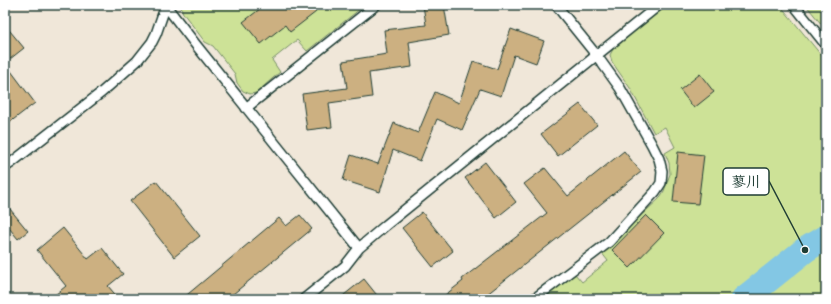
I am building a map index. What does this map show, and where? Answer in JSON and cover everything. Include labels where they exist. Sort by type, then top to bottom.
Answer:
[{"type":"lane","points":[[246,108],[376,5]]},
{"type":"lane","points":[[534,299],[609,242],[655,192],[661,183],[662,171],[659,158],[620,88],[597,56],[556,5]]},
{"type":"lane","points":[[304,299],[345,266],[359,248],[659,5]]},
{"type":"lane","points":[[794,5],[826,45]]},
{"type":"lane","points":[[166,6],[359,248]]},
{"type":"lane","points":[[5,167],[102,92],[137,61],[152,42],[166,6]]},
{"type":"green space","points":[[180,5],[365,5],[307,51],[297,40],[272,60],[280,72],[256,93],[250,94],[243,91],[237,83],[235,74],[213,46],[205,42],[183,13]]},
{"type":"green space","points":[[667,5],[780,5],[826,61],[826,299],[550,299],[547,295],[575,274],[582,282],[608,261],[601,252],[659,199],[664,191],[670,174],[669,163],[665,153],[675,147],[665,127],[654,133],[630,88],[612,62],[610,55],[615,45]]},
{"type":"green space","points":[[806,5],[826,5],[826,30]]},
{"type":"building","points":[[265,5],[310,5],[316,12],[290,32],[285,25],[261,44],[243,22]]},
{"type":"building","points":[[423,5],[444,5],[449,35],[409,42],[412,67],[369,73],[372,97],[329,103],[332,127],[307,130],[302,94],[347,88],[343,61],[387,54],[384,30],[426,25]]},
{"type":"building","points":[[5,25],[24,48],[5,63]]},
{"type":"building","points":[[511,29],[544,41],[536,63],[514,55],[501,96],[480,89],[462,130],[437,119],[420,161],[393,150],[380,192],[343,180],[351,155],[378,164],[394,123],[418,133],[435,92],[459,103],[473,61],[497,69]]},
{"type":"building","points":[[5,63],[35,103],[5,126]]},
{"type":"building","points":[[700,74],[714,92],[694,108],[680,90]]},
{"type":"building","points":[[580,104],[597,125],[558,156],[541,134]]},
{"type":"building","points":[[624,151],[641,172],[481,299],[440,299],[463,281],[462,279],[547,213],[524,184],[545,168],[568,196]]},
{"type":"building","points":[[678,152],[704,155],[698,204],[673,202]]},
{"type":"building","points":[[485,162],[516,202],[496,218],[465,178]]},
{"type":"building","points":[[156,181],[200,236],[174,257],[130,201]]},
{"type":"building","points":[[5,203],[28,231],[18,239],[5,223]]},
{"type":"building","points":[[422,212],[453,251],[433,267],[402,228]]},
{"type":"building","points":[[300,215],[312,229],[227,299],[182,299],[279,218],[286,226]]},
{"type":"building","points":[[646,215],[664,233],[630,268],[612,250]]},
{"type":"building","points":[[63,228],[88,259],[102,248],[123,274],[108,286],[119,299],[50,299],[66,286],[37,250]]},
{"type":"building","points":[[364,279],[380,299],[339,299]]},
{"type":"waterway","points":[[744,299],[805,250],[826,237]]},
{"type":"place","name":"蓼川","points":[[805,250]]}]
